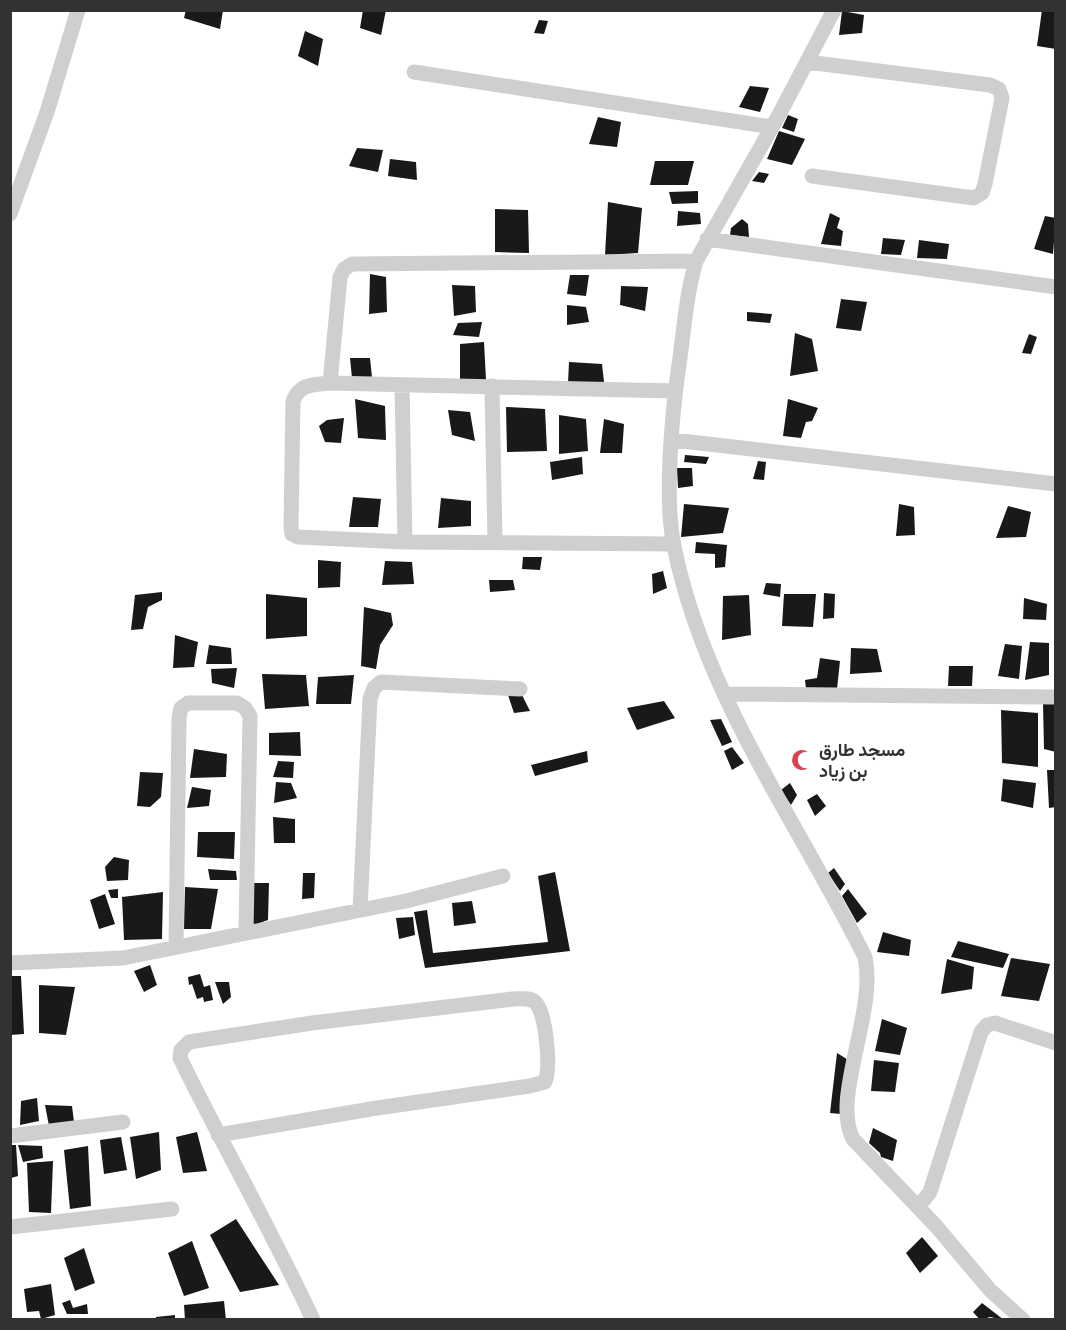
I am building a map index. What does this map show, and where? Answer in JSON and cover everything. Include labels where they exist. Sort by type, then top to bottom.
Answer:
[{"type":"street","points":[[10,214],[46,112],[78,10]]},
{"type":"street","points":[[834,10],[772,127],[696,261],[689,286],[675,391],[670,508],[674,544],[703,646],[724,694],[865,957],[869,974],[868,994],[847,1099],[847,1128],[853,1139],[918,1208],[983,1283],[1023,1320]]},
{"type":"street","points":[[807,62],[990,85],[999,89],[1002,98],[985,184],[982,193],[974,198],[812,176]]},
{"type":"street","points":[[414,72],[772,127]]},
{"type":"street","points":[[707,239],[1056,287]]},
{"type":"street","points":[[330,383],[340,277],[344,268],[352,264],[696,261]]},
{"type":"street","points":[[674,544],[405,542],[298,537],[292,534],[293,400],[304,386],[330,383],[675,391]]},
{"type":"street","points":[[402,385],[405,542]]},
{"type":"street","points":[[492,386],[495,541]]},
{"type":"street","points":[[673,440],[1056,484]]},
{"type":"street","points":[[360,910],[370,699],[374,688],[381,682],[520,689]]},
{"type":"street","points":[[724,694],[1056,697]]},
{"type":"street","points":[[176,946],[179,718],[181,708],[188,703],[237,703],[245,708],[250,716],[246,932]]},
{"type":"street","points":[[10,963],[105,960],[360,910],[503,876]]},
{"type":"street","points":[[218,1135],[545,1082],[550,1071],[547,1043],[537,1005],[531,1000],[513,999],[312,1023],[189,1042],[181,1050],[180,1058],[218,1135],[281,1250],[313,1320]]},
{"type":"street","points":[[918,1208],[930,1192],[981,1032],[987,1024],[995,1023],[1056,1043]]},
{"type":"street","points":[[10,1136],[123,1122]]},
{"type":"street","points":[[10,1227],[172,1209]]},
{"type":"building","points":[[186,10],[223,10],[220,29],[184,18]]},
{"type":"building","points":[[363,10],[386,10],[381,35],[360,28]]},
{"type":"building","points":[[1042,10],[1056,10],[1056,49],[1037,46]]},
{"type":"building","points":[[842,11],[864,15],[862,33],[839,35]]},
{"type":"building","points":[[539,20],[548,21],[544,34],[534,33]]},
{"type":"building","points":[[305,31],[323,39],[318,66],[298,56]]},
{"type":"building","points":[[750,86],[769,88],[760,112],[739,107]]},
{"type":"building","points":[[788,115],[798,119],[794,132],[782,128]]},
{"type":"building","points":[[598,117],[621,122],[617,147],[589,144]]},
{"type":"building","points":[[779,131],[805,139],[792,165],[767,159]]},
{"type":"building","points":[[357,148],[383,150],[378,172],[349,166]]},
{"type":"building","points":[[390,159],[416,162],[417,180],[388,176]]},
{"type":"building","points":[[655,161],[694,161],[688,185],[650,185]]},
{"type":"building","points":[[759,172],[769,174],[764,183],[752,181]]},
{"type":"building","points":[[698,191],[698,203],[672,204],[669,192]]},
{"type":"building","points":[[608,202],[642,208],[638,253],[605,255]]},
{"type":"building","points":[[495,209],[528,210],[529,253],[495,252]]},
{"type":"building","points":[[678,211],[700,213],[701,224],[677,226]]},
{"type":"building","points":[[830,213],[840,218],[837,228],[843,231],[841,246],[821,244]]},
{"type":"building","points":[[1045,216],[1056,218],[1053,254],[1034,249]]},
{"type":"building","points":[[742,219],[748,224],[749,237],[730,235],[731,228]]},
{"type":"building","points":[[883,238],[905,240],[901,255],[881,254]]},
{"type":"building","points":[[919,240],[949,244],[947,259],[917,258]]},
{"type":"building","points":[[370,274],[386,277],[387,312],[369,314]]},
{"type":"building","points":[[570,275],[589,275],[586,296],[567,294]]},
{"type":"building","points":[[452,285],[475,286],[476,312],[454,316]]},
{"type":"building","points":[[621,286],[648,287],[645,311],[620,305]]},
{"type":"building","points":[[841,299],[867,302],[861,331],[836,328]]},
{"type":"building","points":[[567,305],[586,307],[589,322],[567,325]]},
{"type":"building","points":[[747,312],[772,314],[770,323],[747,321]]},
{"type":"building","points":[[482,322],[479,337],[453,335],[458,323]]},
{"type":"building","points":[[795,333],[812,339],[818,371],[790,376]]},
{"type":"building","points":[[1029,334],[1037,337],[1031,354],[1022,353]]},
{"type":"building","points":[[484,342],[486,380],[460,379],[460,344]]},
{"type":"building","points":[[350,358],[370,358],[372,377],[352,378]]},
{"type":"building","points":[[569,362],[602,364],[604,382],[568,383]]},
{"type":"building","points":[[355,399],[385,406],[386,440],[358,438]]},
{"type":"building","points":[[788,399],[818,408],[812,421],[806,422],[801,438],[783,436]]},
{"type":"building","points":[[506,407],[545,409],[547,451],[507,452]]},
{"type":"building","points":[[448,410],[470,412],[475,441],[452,435]]},
{"type":"building","points":[[559,415],[586,419],[588,451],[559,454]]},
{"type":"building","points":[[344,418],[341,443],[325,442],[319,426],[327,420]]},
{"type":"building","points":[[604,419],[624,424],[622,453],[600,453]]},
{"type":"building","points":[[685,455],[709,457],[706,464],[684,462]]},
{"type":"building","points":[[582,457],[583,474],[552,480],[550,462]]},
{"type":"building","points":[[758,461],[766,462],[764,480],[753,479]]},
{"type":"building","points":[[677,468],[692,468],[693,486],[678,488]]},
{"type":"building","points":[[353,497],[381,499],[378,527],[349,527]]},
{"type":"building","points":[[441,498],[471,501],[471,526],[438,528]]},
{"type":"building","points":[[684,504],[729,508],[723,533],[681,537]]},
{"type":"building","points":[[899,504],[914,507],[915,535],[896,536]]},
{"type":"building","points":[[1008,506],[1031,512],[1026,537],[996,538]]},
{"type":"building","points":[[696,542],[727,545],[725,567],[715,568],[715,554],[695,553]]},
{"type":"building","points":[[523,557],[542,557],[540,570],[522,569]]},
{"type":"building","points":[[318,560],[341,562],[340,587],[318,588]]},
{"type":"building","points":[[385,561],[412,562],[414,584],[382,585]]},
{"type":"building","points":[[663,571],[667,588],[653,594],[652,574]]},
{"type":"building","points":[[489,580],[513,580],[515,590],[490,592]]},
{"type":"building","points":[[766,583],[781,584],[780,597],[763,594]]},
{"type":"building","points":[[162,592],[162,600],[148,607],[143,629],[131,630],[135,595]]},
{"type":"building","points":[[824,593],[835,594],[834,618],[823,619]]},
{"type":"building","points":[[266,594],[307,598],[307,636],[266,639]]},
{"type":"building","points":[[784,594],[816,594],[813,627],[782,626]]},
{"type":"building","points":[[749,595],[751,635],[722,640],[723,596]]},
{"type":"building","points":[[1024,598],[1047,604],[1046,620],[1023,619]]},
{"type":"building","points":[[364,607],[391,613],[393,625],[380,645],[376,669],[361,666]]},
{"type":"building","points":[[175,635],[198,642],[194,667],[173,668]]},
{"type":"building","points":[[1030,642],[1049,643],[1049,675],[1025,680]]},
{"type":"building","points":[[1005,644],[1022,646],[1019,679],[998,676]]},
{"type":"building","points":[[209,645],[231,648],[232,664],[206,664]]},
{"type":"building","points":[[851,648],[877,649],[882,672],[850,674]]},
{"type":"building","points":[[820,658],[840,661],[837,689],[806,689],[805,680],[817,678]]},
{"type":"building","points":[[949,666],[973,666],[972,686],[948,686]]},
{"type":"building","points":[[237,668],[234,688],[212,683],[211,669]]},
{"type":"building","points":[[262,674],[306,675],[309,706],[265,709]]},
{"type":"building","points":[[354,675],[351,704],[316,704],[318,677]]},
{"type":"building","points":[[507,692],[521,693],[530,711],[514,713]]},
{"type":"building","points":[[664,701],[675,718],[637,730],[627,708]]},
{"type":"building","points":[[1043,704],[1056,704],[1056,752],[1044,749]]},
{"type":"building","points":[[1001,710],[1038,713],[1038,767],[1002,763]]},
{"type":"building","points":[[721,719],[732,742],[722,746],[710,720]]},
{"type":"building","points":[[300,732],[301,756],[269,755],[269,733]]},
{"type":"building","points":[[732,747],[744,763],[732,770],[724,751]]},
{"type":"building","points":[[194,749],[227,754],[226,777],[190,778]]},
{"type":"building","points":[[587,751],[588,762],[535,776],[531,765]]},
{"type":"building","points":[[278,761],[294,762],[293,778],[273,777]]},
{"type":"building","points":[[1047,770],[1056,770],[1056,807],[1049,808]]},
{"type":"building","points":[[140,772],[163,773],[161,797],[150,807],[137,806]]},
{"type":"building","points":[[1003,779],[1036,783],[1033,808],[1001,801]]},
{"type":"building","points":[[276,782],[291,783],[297,798],[274,803]]},
{"type":"building","points":[[790,783],[797,795],[791,805],[781,790]]},
{"type":"building","points":[[192,787],[211,790],[209,806],[187,808]]},
{"type":"building","points":[[817,794],[826,806],[815,816],[807,800]]},
{"type":"building","points":[[273,817],[295,819],[295,843],[274,843]]},
{"type":"building","points":[[198,832],[235,832],[234,859],[197,857]]},
{"type":"building","points":[[114,857],[129,860],[128,880],[107,881],[105,867]]},
{"type":"building","points":[[834,868],[845,884],[840,891],[828,873]]},
{"type":"building","points":[[208,869],[236,871],[237,880],[210,880]]},
{"type":"building","points":[[555,872],[570,951],[425,968],[414,912],[427,910],[433,953],[548,942],[538,876]]},
{"type":"building","points":[[303,873],[315,873],[314,898],[302,899]]},
{"type":"building","points":[[254,883],[269,883],[268,920],[251,926]]},
{"type":"building","points":[[185,887],[218,889],[211,929],[184,929]]},
{"type":"building","points":[[118,889],[118,898],[111,898],[108,890]]},
{"type":"building","points":[[848,889],[867,914],[857,923],[842,896]]},
{"type":"building","points":[[163,892],[162,939],[124,940],[122,897]]},
{"type":"building","points":[[105,894],[115,924],[99,929],[90,900]]},
{"type":"building","points":[[472,901],[476,923],[454,926],[452,903]]},
{"type":"building","points":[[413,917],[415,935],[399,939],[396,918]]},
{"type":"building","points":[[883,932],[911,940],[909,956],[877,952]]},
{"type":"building","points":[[958,941],[1009,954],[1003,968],[951,957]]},
{"type":"building","points":[[1011,958],[1050,964],[1039,1001],[1001,996]]},
{"type":"building","points":[[947,959],[974,967],[972,989],[941,994]]},
{"type":"building","points":[[150,965],[157,985],[144,992],[134,971]]},
{"type":"building","points":[[200,974],[204,987],[210,985],[213,1000],[204,1002],[203,997],[197,999],[192,984],[189,985],[188,977]]},
{"type":"building","points":[[10,976],[21,976],[24,1034],[10,1035]]},
{"type":"building","points":[[215,982],[229,982],[231,997],[223,1004]]},
{"type":"building","points":[[39,985],[75,987],[66,1035],[39,1033]]},
{"type":"building","points":[[882,1019],[907,1028],[900,1055],[875,1051]]},
{"type":"building","points":[[837,1053],[850,1061],[841,1114],[830,1113]]},
{"type":"building","points":[[874,1060],[899,1063],[895,1092],[871,1091]]},
{"type":"building","points":[[37,1098],[39,1121],[20,1125],[21,1101]]},
{"type":"building","points":[[45,1105],[72,1106],[74,1122],[49,1126]]},
{"type":"building","points":[[873,1128],[897,1140],[893,1161],[881,1157],[880,1153],[869,1143]]},
{"type":"building","points":[[159,1132],[161,1170],[136,1179],[130,1137]]},
{"type":"building","points":[[197,1132],[207,1171],[183,1173],[176,1137]]},
{"type":"building","points":[[121,1137],[127,1170],[104,1174],[100,1140]]},
{"type":"building","points":[[10,1145],[16,1145],[18,1176],[11,1178]]},
{"type":"building","points":[[18,1145],[42,1146],[43,1158],[23,1162]]},
{"type":"building","points":[[88,1146],[91,1206],[70,1209],[64,1150]]},
{"type":"building","points":[[53,1161],[51,1213],[29,1212],[27,1163]]},
{"type":"building","points":[[236,1219],[279,1285],[240,1292],[210,1235]]},
{"type":"building","points":[[922,1237],[938,1256],[920,1273],[906,1253]]},
{"type":"building","points":[[192,1241],[209,1288],[184,1296],[168,1253]]},
{"type":"building","points":[[84,1248],[95,1283],[75,1291],[64,1258]]},
{"type":"building","points":[[51,1284],[55,1315],[41,1319],[39,1311],[27,1312],[24,1289]]},
{"type":"building","points":[[70,1300],[73,1308],[87,1304],[88,1314],[67,1314],[62,1303]]},
{"type":"building","points":[[224,1301],[226,1320],[185,1320],[184,1305]]},
{"type":"building","points":[[982,1303],[1004,1320],[990,1317],[980,1320],[973,1312]]},
{"type":"building","points":[[175,1315],[175,1320],[156,1320],[156,1317]]},
{"type":"place","name":"مسجد طارق بن زياد","points":[[802,760]]}]
